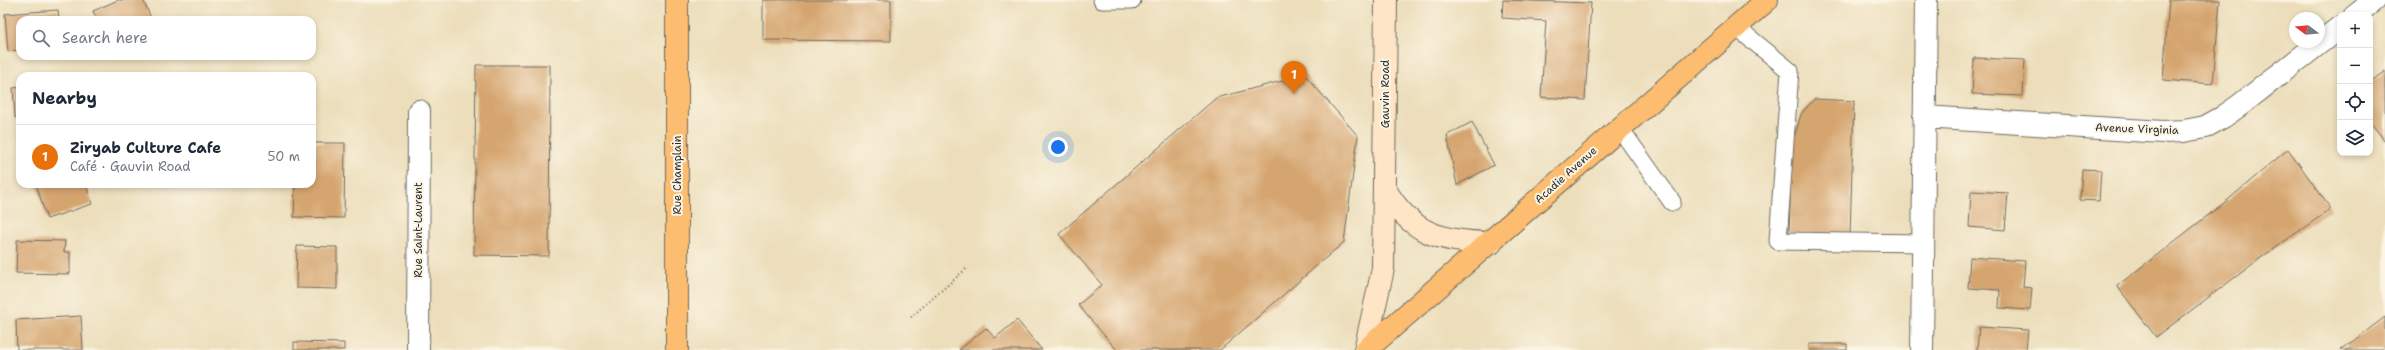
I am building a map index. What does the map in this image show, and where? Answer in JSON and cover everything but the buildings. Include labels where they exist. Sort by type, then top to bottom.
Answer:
[{"type":"main road","name":"Rue Champlain","points":[[677,0],[677,350]]},
{"type":"main road","name":"Acadie Avenue","points":[[1365,350],[1491,243],[1619,127],[1766,0]]},
{"type":"street","name":"Gauvin Road","points":[[1365,350],[1383,269],[1386,0]]},
{"type":"street","points":[[1922,350],[1924,117],[1923,3]]},
{"type":"street","name":"Avenue Virginia","points":[[1924,117],[2163,132],[2184,131],[2205,127],[2240,105],[2337,29]]},
{"type":"street","name":"Rue Saint-Laurent","points":[[418,350],[419,111]]},
{"type":"street","points":[[1385,189],[1402,214],[1411,223],[1430,235],[1457,241],[1491,243]]},
{"type":"lane","points":[[1102,0],[1132,0]]},
{"type":"lane","points":[[1736,27],[1790,71],[1778,241],[1923,244]]},
{"type":"lane","points":[[1619,127],[1672,202]]},
{"type":"path","points":[[911,317],[966,268]]},
{"type":"place","name":"Ziryab Culture Cafe","points":[[1294,94]]}]
